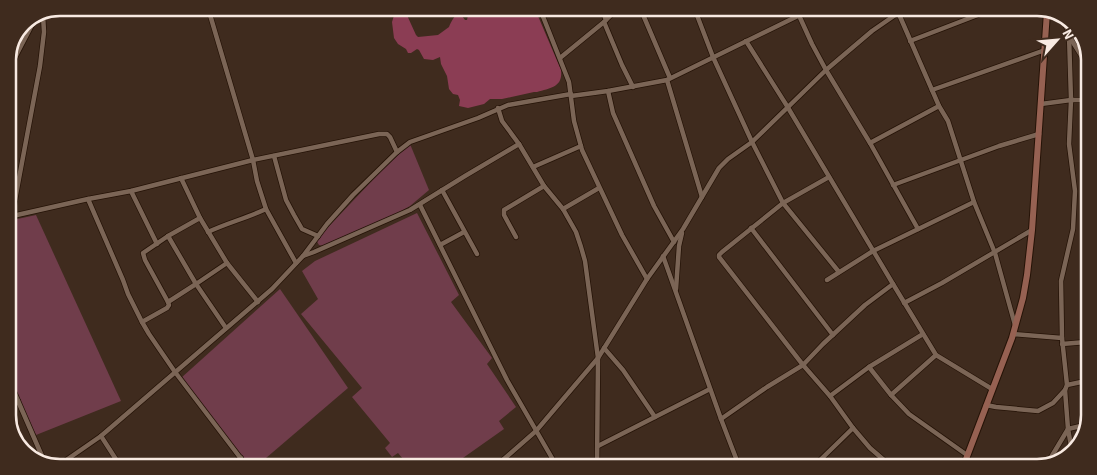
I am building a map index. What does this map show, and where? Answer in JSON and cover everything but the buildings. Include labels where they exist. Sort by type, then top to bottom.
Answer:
[{"type":"main road","points":[[966,459],[1014,330],[1023,298],[1032,230],[1047,18]]},
{"type":"street","points":[[210,16],[266,209],[296,262]]},
{"type":"street","points":[[542,16],[568,82],[574,122],[581,146],[622,235],[647,279]]},
{"type":"street","points":[[604,16],[622,65],[633,87]]},
{"type":"street","points":[[560,58],[610,16]]},
{"type":"street","points":[[643,16],[668,79],[702,197]]},
{"type":"street","points":[[697,16],[713,57],[752,142],[783,203],[838,272]]},
{"type":"street","points":[[69,459],[101,436],[272,289],[353,195],[397,152],[410,142],[478,118],[508,105],[633,87],[668,79],[792,16]]},
{"type":"street","points":[[799,16],[826,70],[870,143],[918,229]]},
{"type":"street","points":[[504,459],[536,431],[598,358],[647,279],[683,229],[719,168],[728,158],[752,142],[826,70],[872,31],[893,16]]},
{"type":"street","points":[[901,16],[939,106],[948,121],[974,202],[995,253],[1014,330],[1062,338]]},
{"type":"street","points":[[910,41],[975,16]]},
{"type":"street","points":[[16,187],[40,66],[43,20]]},
{"type":"street","points":[[1067,28],[1080,54]]},
{"type":"street","points":[[19,45],[30,29]]},
{"type":"street","points":[[1069,35],[1071,100],[1069,144],[1074,191],[1073,229],[1061,281],[1062,344],[1071,443]]},
{"type":"street","points":[[746,41],[936,355],[992,389]]},
{"type":"street","points":[[932,90],[1045,50]]},
{"type":"street","points":[[608,91],[613,113],[654,206],[674,242]]},
{"type":"street","points":[[1041,104],[1081,100]]},
{"type":"street","points":[[870,143],[939,106]]},
{"type":"street","points":[[498,108],[502,121],[519,144],[544,186],[563,209],[576,232],[583,254],[598,358],[597,459]]},
{"type":"street","points":[[16,216],[88,199],[131,192],[253,160],[383,133],[390,138],[397,152]]},
{"type":"street","points":[[893,185],[998,146],[1039,134]]},
{"type":"street","points":[[302,256],[420,205],[519,144]]},
{"type":"street","points":[[533,167],[581,146]]},
{"type":"street","points":[[274,156],[286,200],[294,215],[302,229],[318,236]]},
{"type":"street","points":[[829,177],[783,203],[720,254],[720,257],[803,365],[830,396],[870,448],[883,459]]},
{"type":"street","points":[[181,178],[200,218],[227,263],[258,302]]},
{"type":"street","points":[[516,237],[504,214],[504,210],[544,186]]},
{"type":"street","points":[[563,209],[599,188]]},
{"type":"street","points":[[442,190],[477,254]]},
{"type":"street","points":[[131,192],[157,244]]},
{"type":"street","points":[[88,199],[124,280],[128,294],[149,334],[175,372],[241,458]]},
{"type":"street","points":[[827,280],[873,251],[974,202]]},
{"type":"street","points":[[420,205],[507,380],[552,459]]},
{"type":"street","points":[[208,232],[266,209]]},
{"type":"street","points":[[142,322],[169,305],[143,255],[168,236],[200,218]]},
{"type":"street","points":[[751,228],[834,335]]},
{"type":"street","points":[[676,293],[679,246],[683,229]]},
{"type":"street","points":[[904,303],[995,253],[1032,230]]},
{"type":"street","points":[[440,245],[464,232]]},
{"type":"street","points":[[168,236],[196,284],[226,328]]},
{"type":"street","points":[[663,256],[720,419],[736,459]]},
{"type":"street","points":[[168,302],[227,263]]},
{"type":"street","points":[[720,419],[803,365],[865,305],[892,284]]},
{"type":"street","points":[[830,396],[870,367],[923,334]]},
{"type":"street","points":[[1062,344],[1081,342]]},
{"type":"street","points":[[604,348],[623,370],[655,417]]},
{"type":"street","points":[[891,395],[936,355]]},
{"type":"street","points":[[870,367],[891,395],[909,414],[967,455]]},
{"type":"street","points":[[986,405],[1038,411],[1053,403],[1066,387],[1081,382]]},
{"type":"street","points":[[598,446],[710,389]]},
{"type":"street","points":[[16,396],[41,454]]},
{"type":"street","points":[[1052,456],[1068,429],[1079,427]]},
{"type":"street","points":[[821,459],[854,428]]},
{"type":"street","points":[[101,436],[116,459]]},
{"type":"shaded area","points":[[394,16],[407,16],[418,37],[438,35],[449,27],[456,16],[462,16],[467,20],[468,16],[538,16],[561,70],[560,80],[555,86],[537,92],[502,99],[490,99],[484,104],[468,108],[459,106],[460,100],[458,95],[453,94],[449,89],[447,76],[440,57],[433,60],[424,59],[417,49],[408,53],[394,38],[392,22]]},
{"type":"shaded area","points":[[410,144],[429,190],[410,206],[391,217],[323,246],[319,245],[316,240],[384,168]]},
{"type":"shaded area","points":[[417,213],[459,295],[451,302],[492,358],[487,364],[516,407],[499,421],[504,429],[462,459],[403,459],[398,453],[392,457],[385,448],[390,443],[352,397],[362,388],[301,314],[318,299],[302,271],[315,261]]},
{"type":"shaded area","points":[[36,215],[121,401],[36,435],[16,393],[16,219]]},
{"type":"shaded area","points":[[280,289],[348,388],[265,459],[244,459],[181,378]]}]
